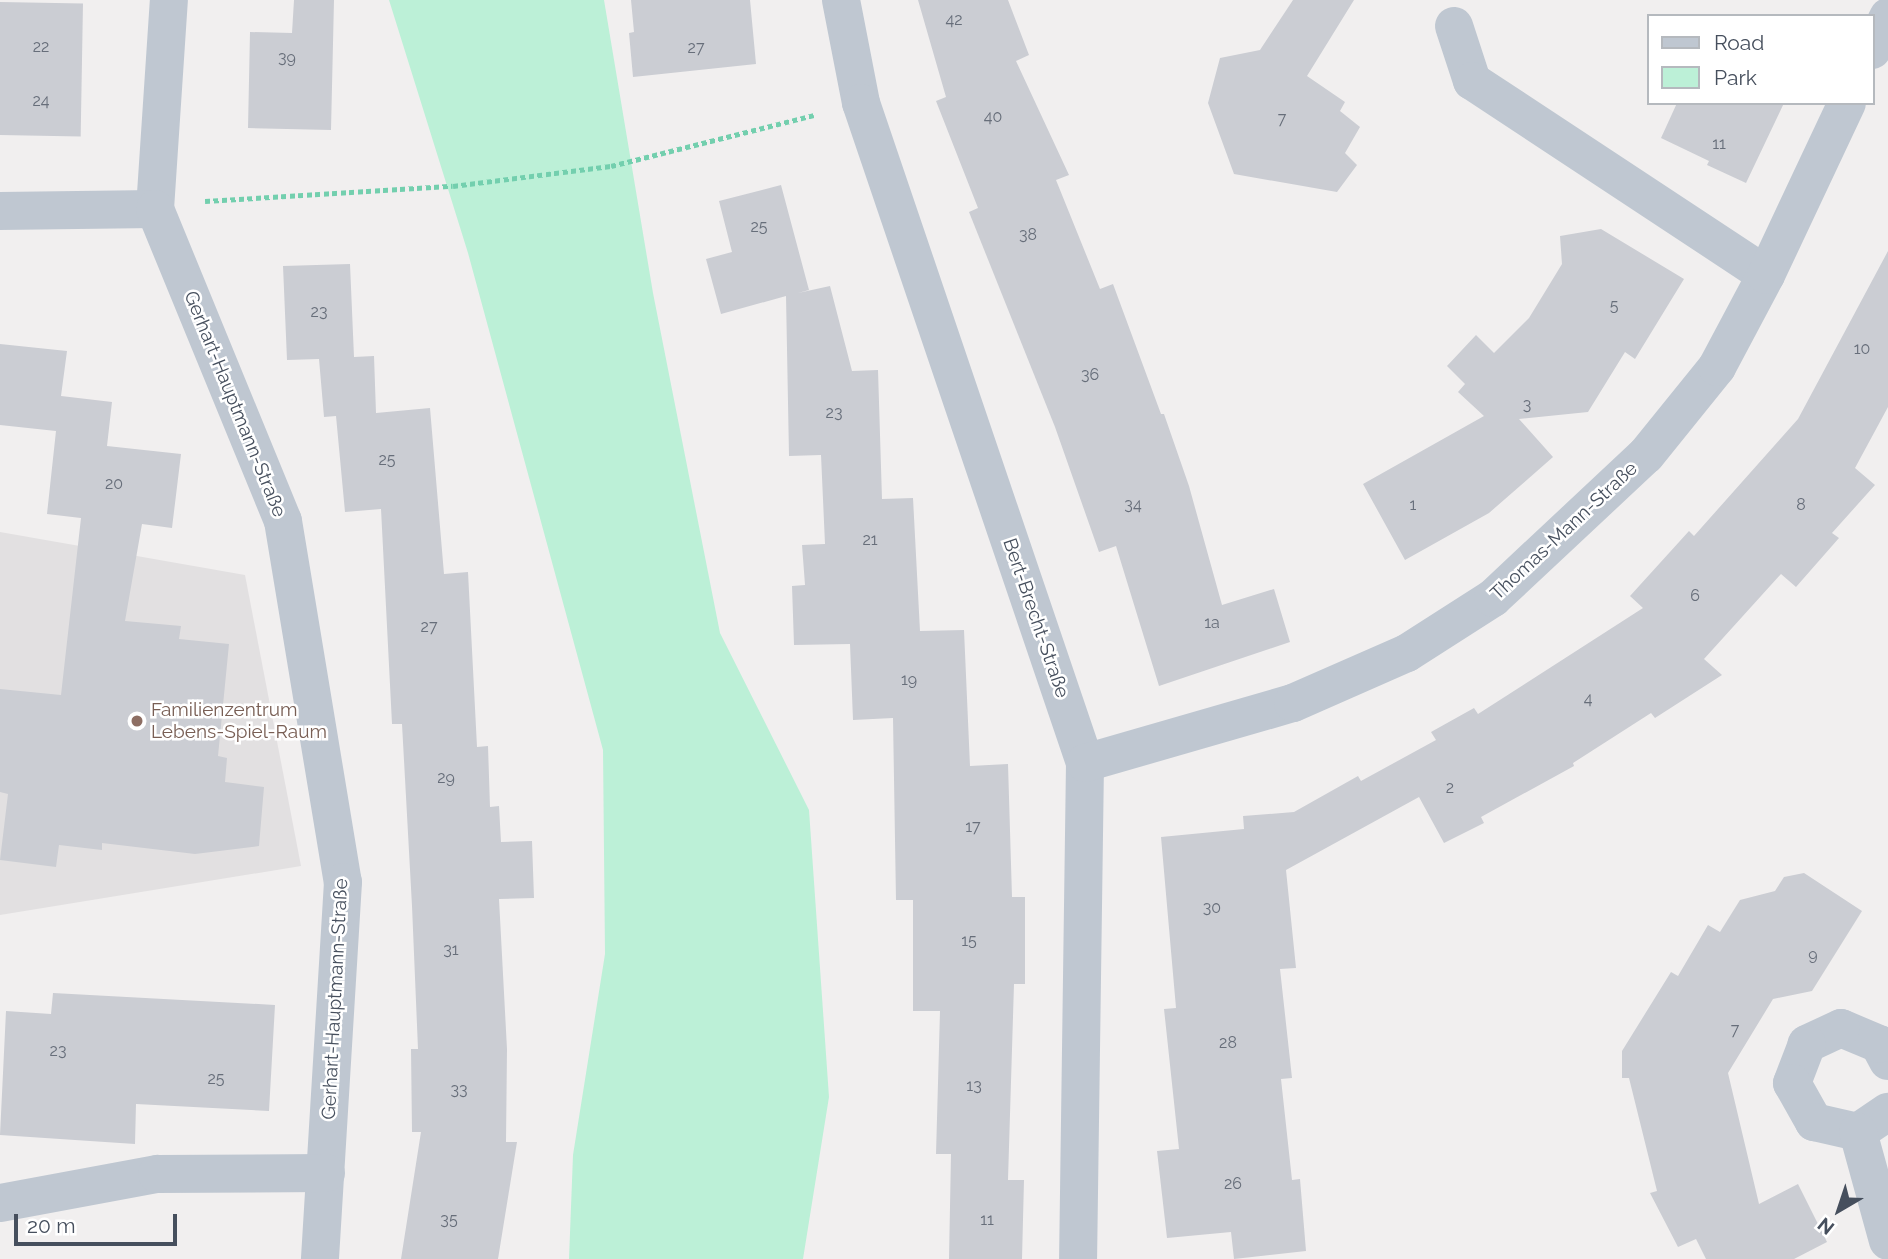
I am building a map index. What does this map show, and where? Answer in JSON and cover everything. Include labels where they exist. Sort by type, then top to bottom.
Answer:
[{"type":"street","points":[[0,211],[156,209],[169,0]]},
{"type":"street","name":"Bert-Brecht-Straße","points":[[841,0],[861,103],[1085,763],[1078,1259]]},
{"type":"street","points":[[1874,46],[1888,17]]},
{"type":"street","points":[[1454,26],[1472,81],[1766,275]]},
{"type":"street","name":"Thomas-Mann-Straße","points":[[1085,763],[1293,703],[1407,653],[1493,598],[1646,455],[1717,367],[1766,275],[1846,105]]},
{"type":"street","name":"Gerhart-Hauptmann-Straße","points":[[156,209],[283,521],[343,882],[320,1259]]},
{"type":"street","points":[[1888,1061],[1879,1044],[1841,1028],[1807,1044],[1792,1083],[1814,1122],[1873,1122],[1888,1241]]},
{"type":"street","points":[[0,1203],[157,1174],[326,1173]]},
{"type":"path","points":[[156,209],[218,199],[453,186],[611,166],[861,103]]},
{"type":"shaded area","name":"Familienzentrum Lebens-Spiel-Raum","points":[[0,532],[245,575],[301,866],[0,915]]},
{"type":"green space","points":[[389,0],[604,0],[653,293],[720,633],[809,810],[829,1097],[803,1259],[569,1259],[573,1155],[605,954],[603,750],[468,253]]},
{"type":"building","points":[[294,0],[334,0],[331,130],[248,128],[250,32],[292,33]]},
{"type":"building","points":[[631,0],[750,0],[756,64],[633,77],[629,33],[634,32]]},
{"type":"building","points":[[918,0],[1008,0],[1029,55],[1016,61],[1069,175],[1056,180],[1100,289],[1113,284],[1161,414],[1164,414],[1189,486],[1222,605],[1274,589],[1290,642],[1159,686],[1116,546],[1099,552],[1055,427],[969,212],[978,208],[936,101],[946,97]]},
{"type":"building","points":[[1293,0],[1354,0],[1307,76],[1345,102],[1340,111],[1360,127],[1345,153],[1357,165],[1337,192],[1234,174],[1208,103],[1220,58],[1260,50]]},
{"type":"building","points":[[0,2],[83,3],[81,136],[0,135]]},
{"type":"building","points":[[1676,105],[1783,105],[1746,183],[1707,165],[1709,161],[1661,138]]},
{"type":"building","points":[[781,185],[809,290],[798,293],[830,286],[852,371],[878,370],[882,499],[913,498],[920,631],[964,630],[970,766],[1008,764],[1012,897],[1025,897],[1025,984],[1014,984],[1008,1180],[1024,1180],[1022,1259],[949,1259],[951,1154],[936,1154],[940,1011],[913,1011],[913,900],[896,900],[893,718],[853,720],[850,644],[794,645],[792,586],[805,585],[802,545],[825,544],[821,455],[789,456],[786,296],[721,314],[706,259],[732,252],[719,201]]},
{"type":"building","points":[[1601,229],[1684,279],[1635,359],[1625,352],[1588,412],[1519,419],[1553,457],[1489,513],[1405,560],[1363,484],[1484,416],[1458,392],[1465,384],[1447,366],[1476,335],[1494,353],[1529,318],[1562,264],[1560,236]]},
{"type":"building","points":[[1888,251],[1888,407],[1855,468],[1875,485],[1832,533],[1839,538],[1796,587],[1781,574],[1704,659],[1722,675],[1655,718],[1651,713],[1573,763],[1574,766],[1481,817],[1484,823],[1444,843],[1419,797],[1286,870],[1296,968],[1280,969],[1292,1078],[1281,1079],[1292,1180],[1300,1179],[1306,1251],[1234,1259],[1231,1232],[1167,1238],[1157,1151],[1179,1149],[1164,1009],[1176,1008],[1161,837],[1244,829],[1243,816],[1294,812],[1358,776],[1361,781],[1436,740],[1431,732],[1474,708],[1478,714],[1643,608],[1630,596],[1689,531],[1694,536],[1798,419]]},
{"type":"building","points":[[350,264],[354,357],[374,356],[376,413],[430,408],[444,574],[468,572],[477,747],[488,746],[490,807],[499,806],[501,842],[532,841],[534,898],[499,899],[507,1049],[506,1142],[517,1142],[498,1259],[401,1259],[421,1132],[412,1132],[411,1049],[418,1049],[412,906],[402,724],[392,724],[381,509],[345,512],[336,416],[324,417],[319,359],[287,360],[283,266]]},
{"type":"building","points":[[0,344],[67,351],[61,396],[112,402],[107,446],[181,454],[172,528],[142,524],[125,621],[181,626],[179,639],[229,644],[218,756],[227,758],[225,782],[264,787],[259,846],[195,854],[102,843],[102,850],[59,845],[56,867],[0,860],[8,794],[0,792],[0,689],[61,695],[81,518],[47,514],[56,431],[0,425]]},
{"type":"building","points":[[1804,873],[1862,911],[1812,991],[1773,999],[1728,1073],[1759,1204],[1798,1184],[1827,1242],[1794,1259],[1706,1259],[1696,1239],[1678,1247],[1650,1193],[1657,1191],[1629,1078],[1622,1078],[1622,1051],[1671,972],[1678,976],[1708,925],[1720,932],[1740,900],[1775,891],[1784,877]]},
{"type":"building","points":[[53,993],[275,1005],[269,1111],[136,1104],[135,1144],[0,1135],[6,1011],[51,1014]]},
{"type":"place","name":"Familienzentrum Lebens-Spiel-Raum","points":[[137,721]]}]
